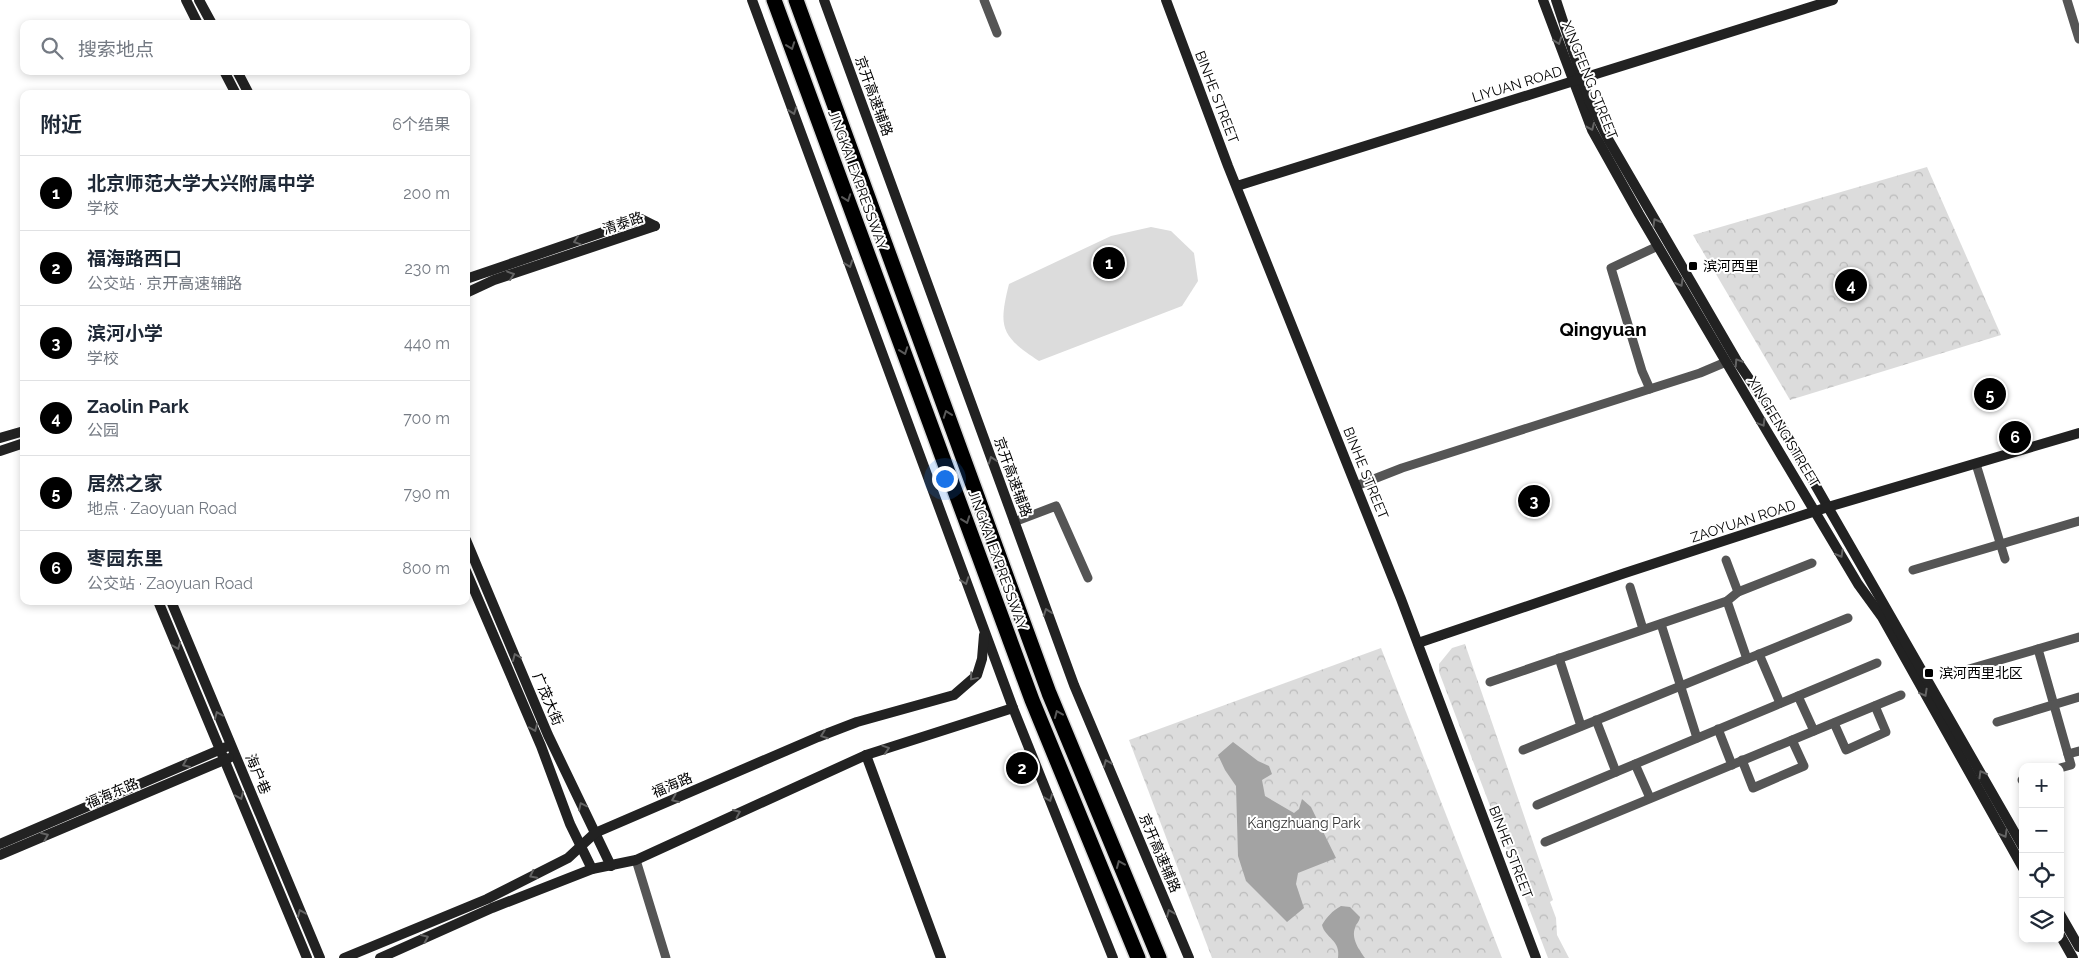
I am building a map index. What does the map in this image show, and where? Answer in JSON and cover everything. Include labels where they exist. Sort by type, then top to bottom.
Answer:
[{"type":"highway","name":"JINGKAI EXPRESSWAY","points":[[774,0],[1032,700],[1138,958]]},
{"type":"highway","name":"JINGKAI EXPRESSWAY","points":[[796,0],[1049,694],[1159,958]]},
{"type":"main road","points":[[186,0],[196,20]]},
{"type":"main road","points":[[199,0],[210,20]]},
{"type":"main road","points":[[752,0],[1013,708],[1113,958]]},
{"type":"main road","name":"京开高速辅路","points":[[824,0],[1074,685],[1189,958]]},
{"type":"main road","name":"BINHE STREET","points":[[1166,0],[1237,186],[1418,643],[1536,958]]},
{"type":"main road","name":"XINGFENG STREET","points":[[1543,0],[1577,80],[1608,139],[1737,361],[1782,427],[2019,840]]},
{"type":"main road","name":"XINGFENG STREET","points":[[1556,0],[1592,130],[1658,246],[1858,584],[1882,617],[2019,861]]},
{"type":"main road","name":"LIYUAN ROAD","points":[[1237,186],[1834,0]]},
{"type":"main road","points":[[226,75],[234,90]]},
{"type":"main road","points":[[239,75],[247,90]]},
{"type":"main road","name":"清泰路","points":[[470,278],[641,219],[655,226],[494,280],[470,291]]},
{"type":"main road","points":[[0,438],[20,432]]},
{"type":"main road","name":"ZAOYUAN ROAD","points":[[1418,643],[1625,573],[1828,508],[2079,434]]},
{"type":"main road","points":[[0,451],[20,444]]},
{"type":"main road","name":"广茂大街","points":[[470,550],[548,735],[611,866]]},
{"type":"main road","name":"广茂大街","points":[[470,580],[541,746],[570,824],[592,869]]},
{"type":"main road","name":"海户巷","points":[[160,605],[307,958]]},
{"type":"main road","name":"海户巷","points":[[173,605],[320,958]]},
{"type":"main road","name":"福海路","points":[[344,958],[488,899],[568,858],[595,833],[818,737],[858,722],[954,695],[976,675],[982,659],[984,631]]},
{"type":"main road","points":[[380,958],[492,908],[592,869],[636,860],[866,755],[1013,708]]},
{"type":"main road","name":"福海东路","points":[[0,844],[231,745]]},
{"type":"main road","points":[[866,755],[941,958]]},
{"type":"main road","name":"福海东路","points":[[0,855],[235,756]]},
{"type":"main road","points":[[2064,921],[2079,947]]},
{"type":"main road","points":[[2064,941],[2074,958]]},
{"type":"street","points":[[984,0],[997,33]]},
{"type":"street","points":[[2067,0],[2079,39]]},
{"type":"street","points":[[1650,389],[1642,372],[1611,268],[1658,246]]},
{"type":"street","points":[[1356,486],[1402,468],[1700,374],[1726,362]]},
{"type":"street","points":[[1976,464],[2005,559]]},
{"type":"street","points":[[1014,522],[1056,506],[1088,578]]},
{"type":"street","points":[[1913,570],[2079,521]]},
{"type":"street","points":[[1726,560],[1738,592]]},
{"type":"street","points":[[1490,682],[1727,601],[1738,592],[1812,563]]},
{"type":"street","points":[[1630,587],[1643,629]]},
{"type":"street","points":[[1727,601],[1747,659]]},
{"type":"street","points":[[1523,750],[1848,618]]},
{"type":"street","points":[[1662,624],[1697,738]]},
{"type":"street","points":[[1969,669],[2079,637]]},
{"type":"street","points":[[2038,649],[2071,765],[2064,767]]},
{"type":"street","points":[[1759,654],[1780,703]]},
{"type":"street","points":[[1559,658],[1581,726]]},
{"type":"street","points":[[1537,805],[1877,663]]},
{"type":"street","points":[[1544,842],[1901,695]]},
{"type":"street","points":[[1798,696],[1814,731]]},
{"type":"street","points":[[1997,722],[2079,697]]},
{"type":"street","points":[[1834,723],[1846,750],[1886,732],[1875,706]]},
{"type":"street","points":[[1596,720],[1616,772]]},
{"type":"street","points":[[1718,729],[1732,765]]},
{"type":"street","points":[[1742,760],[1753,788],[1804,766],[1792,740]]},
{"type":"street","points":[[2068,754],[2079,751]]},
{"type":"street","points":[[1635,764],[1650,798]]},
{"type":"street","points":[[636,860],[666,958]]},
{"type":"green space","points":[[1927,167],[2001,335],[1790,400],[1693,235]]},
{"type":"green space","points":[[1151,227],[1171,231],[1194,253],[1198,281],[1182,306],[1039,361],[1017,345],[1010,337],[1004,321],[1009,284],[1111,236]]},
{"type":"green space","points":[[1465,644],[1553,900],[1550,902],[1556,918],[1557,935],[1569,958],[1548,958],[1439,672],[1439,664],[1452,648]]},
{"type":"green space","name":"Kangzhuang Park","points":[[1381,648],[1502,958],[1212,958],[1129,740]]},
{"type":"shaded area","points":[[1233,742],[1258,761],[1269,766],[1272,774],[1262,780],[1265,796],[1294,813],[1299,809],[1302,799],[1311,807],[1336,858],[1298,873],[1296,884],[1304,908],[1287,922],[1246,881],[1238,856],[1236,786],[1218,755]]},
{"type":"shaded area","points":[[1341,906],[1350,907],[1360,917],[1355,926],[1354,936],[1358,948],[1365,958],[1338,958],[1337,947],[1322,925],[1332,912]]},
{"type":"place","name":"北京师范大学大兴附属中学","points":[[1109,263]]},
{"type":"place","name":"滨河西里","points":[[1693,266]]},
{"type":"place","name":"Zaolin Park","points":[[1851,285]]},
{"type":"place","name":"居然之家","points":[[1990,394]]},
{"type":"place","name":"枣园东里","points":[[2015,437]]},
{"type":"place","name":"滨河小学","points":[[1534,501]]},
{"type":"place","name":"滨河西里北区","points":[[1929,673]]},
{"type":"place","name":"福海路西口","points":[[1022,768]]},
{"type":"district","name":"Qingyuan","points":[[1603,329]]}]
